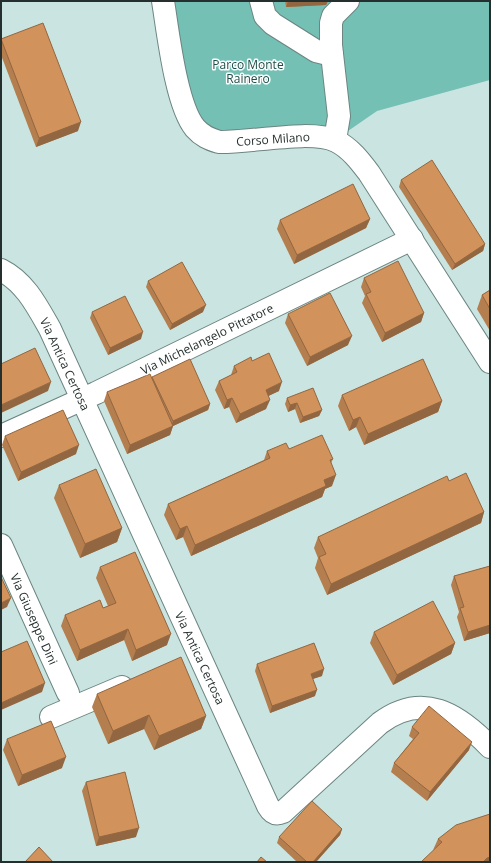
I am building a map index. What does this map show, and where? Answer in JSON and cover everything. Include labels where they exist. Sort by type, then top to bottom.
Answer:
[{"type":"street","name":"Corso Milano","points":[[163,1],[170,42],[185,108],[195,128],[209,139],[219,142],[303,136],[325,137],[335,140],[349,150],[369,173],[490,362]]},
{"type":"street","points":[[261,1],[265,16],[273,24],[316,51],[332,55]]},
{"type":"street","points":[[335,140],[339,116],[332,55],[331,23],[333,16],[348,1]]},
{"type":"street","name":"Via Michelangelo Pittatore","points":[[1,436],[82,400],[412,239]]},
{"type":"street","name":"Via Antica Certosa","points":[[1,270],[17,280],[28,293],[50,329],[82,400],[190,657],[268,806],[274,813],[279,813],[286,810],[380,723],[404,711],[420,708],[437,710],[468,727],[490,747]]},
{"type":"street","name":"Via Giuseppe Dini","points":[[1,545],[68,693]]},
{"type":"street","points":[[51,717],[139,679]]},
{"type":"green space","name":"Parco Monte Rainero","points":[[163,1],[490,1],[490,80],[377,111],[335,140],[201,134]]},
{"type":"building","points":[[43,23],[81,122],[39,138],[1,39]]},
{"type":"building","points":[[432,160],[485,244],[455,264],[401,180]]},
{"type":"building","points":[[353,184],[370,219],[297,255],[280,220]]},
{"type":"building","points":[[398,261],[424,313],[385,333],[366,294],[371,292],[364,278]]},
{"type":"building","points":[[182,262],[206,305],[172,324],[148,281]]},
{"type":"building","points":[[490,290],[490,309],[482,295]]},
{"type":"building","points":[[330,293],[352,336],[310,357],[288,314]]},
{"type":"building","points":[[125,296],[143,332],[110,348],[92,312]]},
{"type":"building","points":[[35,348],[51,382],[1,405],[1,364]]},
{"type":"building","points":[[269,353],[282,382],[266,390],[270,400],[240,414],[232,398],[227,400],[219,381],[237,372],[234,366],[251,357],[252,361]]},
{"type":"building","points":[[190,359],[210,404],[173,421],[152,377]]},
{"type":"building","points":[[423,359],[442,401],[368,434],[360,417],[353,420],[342,395]]},
{"type":"building","points":[[150,374],[173,426],[130,445],[107,392]]},
{"type":"building","points":[[313,388],[322,410],[303,417],[297,403],[290,405],[287,398]]},
{"type":"building","points":[[63,410],[79,445],[21,472],[5,436]]},
{"type":"building","points":[[322,435],[333,459],[330,460],[336,475],[324,480],[326,486],[195,545],[187,526],[180,529],[168,504],[270,458],[267,451],[286,443],[289,449]]},
{"type":"building","points":[[96,469],[122,528],[85,544],[59,485]]},
{"type":"building","points":[[466,473],[484,512],[331,584],[319,557],[326,554],[318,537],[447,476],[449,481]]},
{"type":"building","points":[[135,552],[171,634],[136,650],[128,629],[80,650],[65,615],[100,600],[103,608],[116,603],[100,567]]},
{"type":"building","points":[[490,566],[490,625],[468,632],[460,608],[464,607],[454,576]]},
{"type":"building","points":[[1,577],[11,598],[1,603]]},
{"type":"building","points":[[433,601],[455,643],[397,675],[374,632]]},
{"type":"building","points":[[27,641],[45,683],[1,703],[1,652]]},
{"type":"building","points":[[314,643],[324,669],[311,674],[317,690],[272,706],[257,664]]},
{"type":"building","points":[[181,657],[206,716],[159,736],[149,715],[113,731],[97,694]]},
{"type":"building","points":[[429,706],[472,742],[430,792],[394,763],[419,733],[412,727]]},
{"type":"building","points":[[51,721],[66,757],[22,775],[7,739]]},
{"type":"building","points":[[125,772],[139,828],[99,837],[86,782]]},
{"type":"building","points":[[312,801],[342,829],[313,862],[307,862],[279,837]]},
{"type":"building","points":[[490,814],[490,857],[483,862],[421,862],[442,842],[438,839],[456,825]]},
{"type":"building","points":[[39,847],[53,862],[25,862]]},
{"type":"building","points":[[261,857],[267,862],[257,862]]}]
